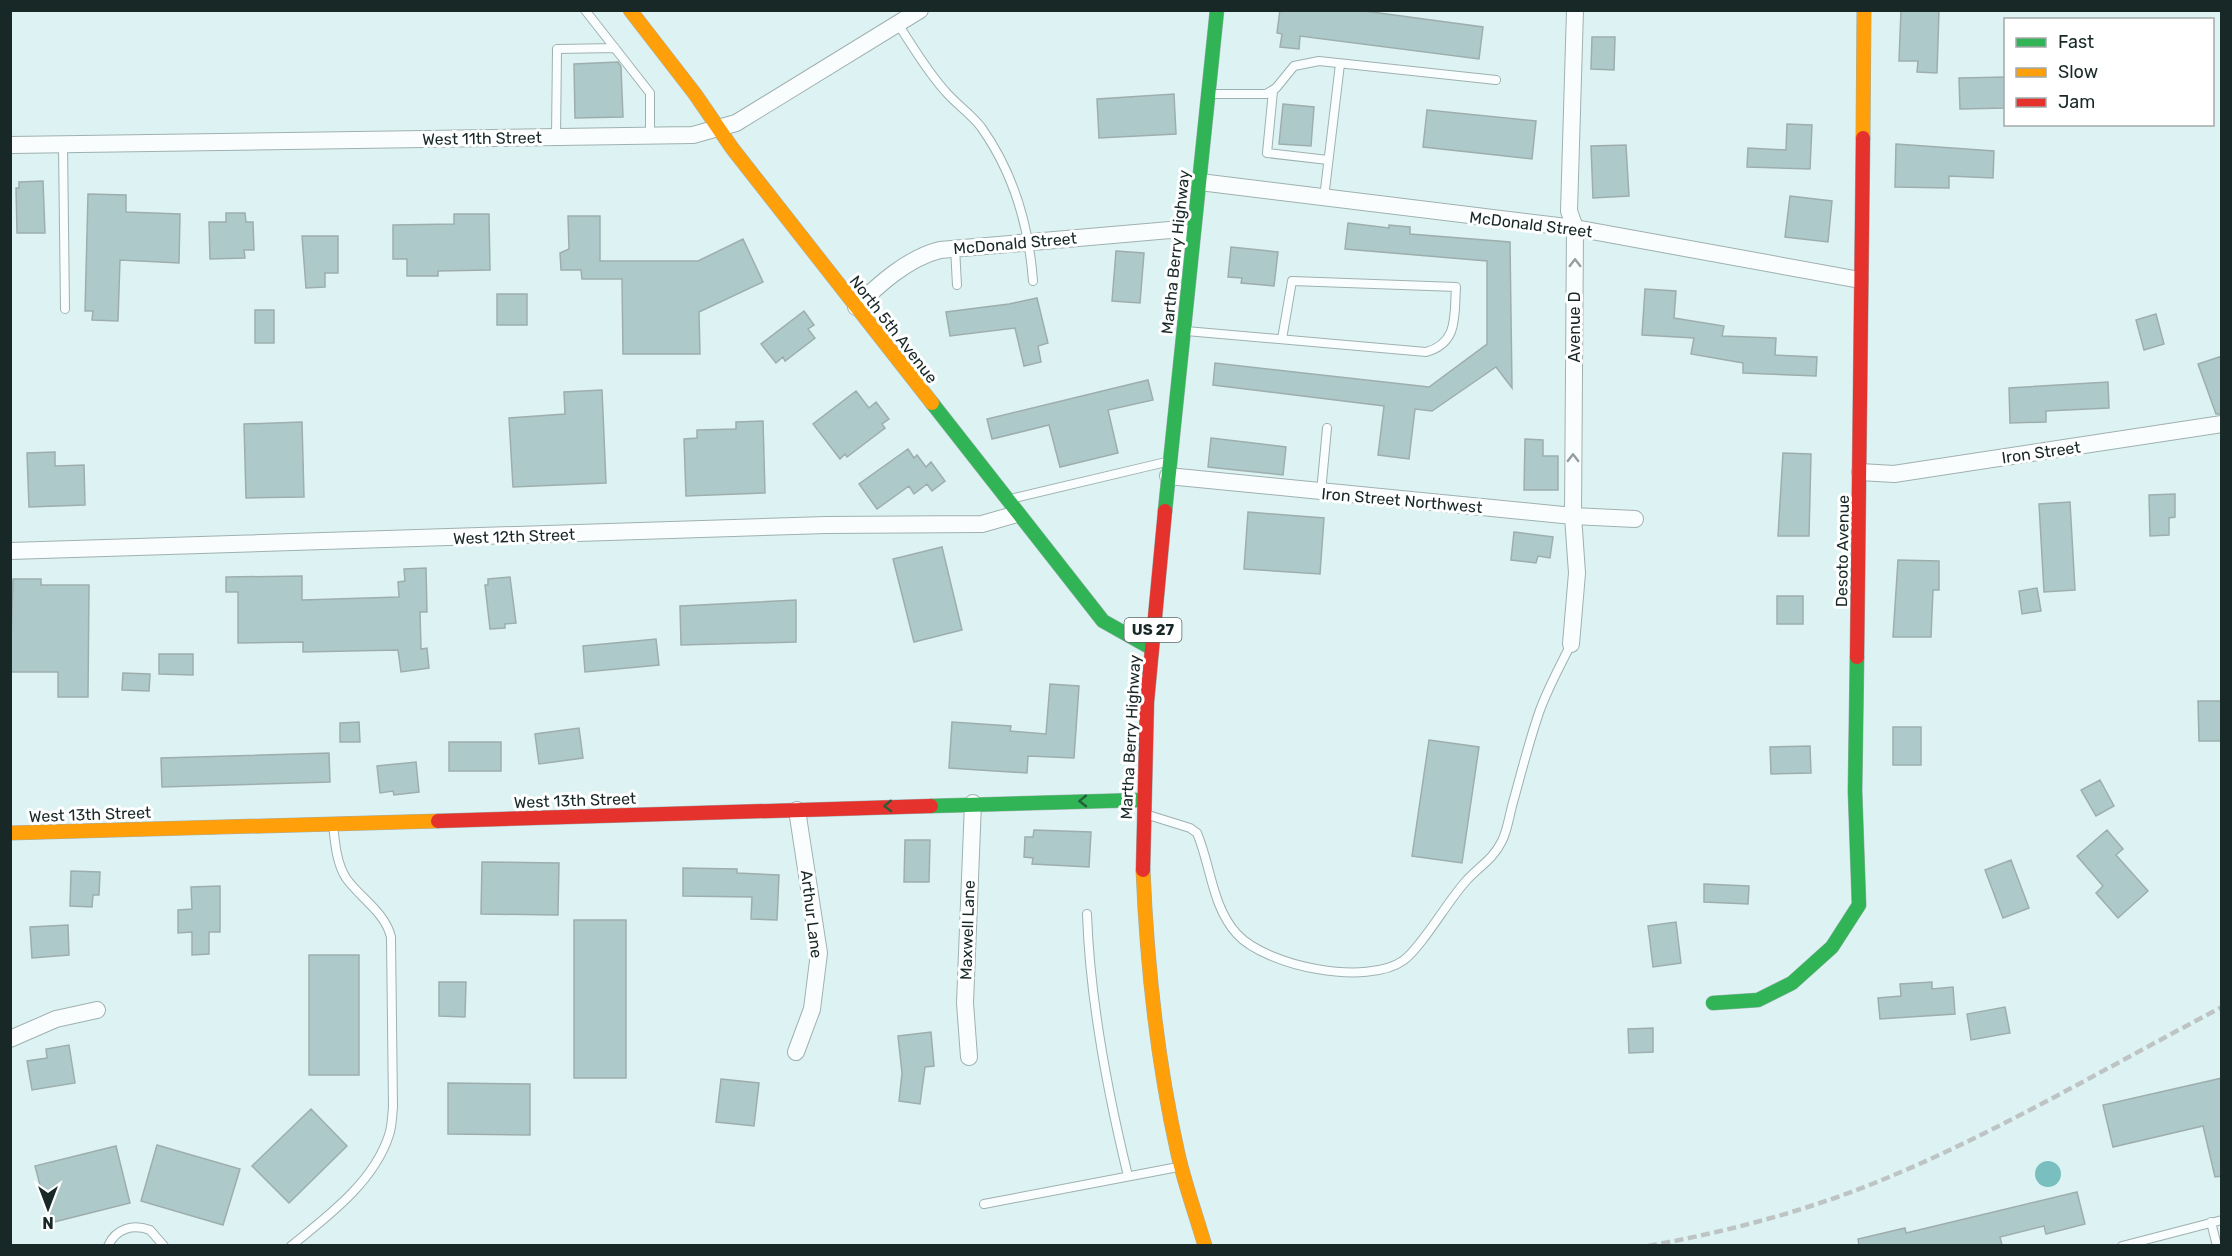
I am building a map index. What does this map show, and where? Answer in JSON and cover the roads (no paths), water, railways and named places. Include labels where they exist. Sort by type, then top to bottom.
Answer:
[{"type":"street","name":"North 5th Avenue","points":[[630,10],[856,307],[1103,621],[1151,648]]},
{"type":"street","name":"West 11th Street","points":[[10,145],[693,135],[736,123],[920,10]]},
{"type":"street","name":"Martha Berry Highway","points":[[1205,1245],[1181,1166],[1148,980],[1141,869],[1141,806],[1144,723],[1151,648],[1192,234],[1200,182],[1217,10]]},
{"type":"street","name":"Avenue D","points":[[1570,644],[1576,573],[1573,516],[1575,228],[1569,211],[1575,10]]},
{"type":"street","name":"Desoto Avenue","points":[[1713,1003],[1752,1001],[1778,991],[1817,962],[1853,921],[1859,905],[1855,791],[1864,10]]},
{"type":"street","name":"McDonald Street","points":[[1200,182],[1575,228],[1860,280]]},
{"type":"street","name":"McDonald Street","points":[[856,307],[874,289],[928,253],[955,248],[1170,230],[1192,234]]},
{"type":"street","name":"Iron Street","points":[[1860,472],[1894,474],[2222,424]]},
{"type":"street","name":"Iron Street Northwest","points":[[1169,469],[1321,492],[1573,516],[1635,519]]},
{"type":"street","name":"West 12th Street","points":[[10,551],[814,525],[982,524],[1017,514]]},
{"type":"street","name":"West 13th Street","points":[[10,833],[973,803],[1141,806]]},
{"type":"street","name":"Maxwell Lane","points":[[969,1057],[965,1003],[973,803]]},
{"type":"street","name":"Arthur Lane","points":[[796,1052],[812,1009],[819,953],[797,810]]},
{"type":"street","points":[[10,1039],[56,1019],[97,1010]]},
{"type":"lane","points":[[585,10],[650,93],[650,136]]},
{"type":"lane","points":[[898,24],[939,84],[980,126],[1017,198],[1030,242],[1033,281]]},
{"type":"lane","points":[[556,137],[557,49],[615,48]]},
{"type":"lane","points":[[1209,94],[1266,94],[1273,91],[1294,66],[1319,61],[1496,80]]},
{"type":"lane","points":[[1324,198],[1340,64]]},
{"type":"lane","points":[[1273,91],[1267,153],[1328,160]]},
{"type":"lane","points":[[63,144],[65,309]]},
{"type":"lane","points":[[955,248],[957,285]]},
{"type":"lane","points":[[1183,330],[1282,339],[1426,352],[1437,350],[1448,342],[1452,329],[1456,287],[1292,281],[1282,339]]},
{"type":"lane","points":[[1321,492],[1327,428]]},
{"type":"lane","points":[[1006,500],[1169,469]]},
{"type":"lane","points":[[1141,806],[1197,833],[1214,891],[1227,920],[1237,934],[1258,950],[1288,961],[1353,973],[1386,967],[1402,961],[1415,949],[1467,879],[1490,861],[1502,840],[1540,709],[1570,644]]},
{"type":"lane","points":[[291,1245],[337,1208],[378,1160],[389,1134],[393,1107],[391,937],[380,916],[345,876],[337,855],[333,824]]},
{"type":"lane","points":[[1087,914],[1088,953],[1096,1010],[1128,1176]]},
{"type":"lane","points":[[984,1204],[1181,1166]]},
{"type":"lane","points":[[2122,1245],[2222,1220]]},
{"type":"lane","points":[[2211,1222],[2217,1245]]},
{"type":"lane","points":[[108,1245],[115,1235],[129,1227],[150,1230],[164,1245]]},
{"type":"water","points":[[2048,1161],[2057,1165],[2061,1174],[2057,1183],[2048,1187],[2039,1183],[2035,1174],[2039,1165]]},
{"type":"railway","points":[[1648,1246],[1762,1221],[1872,1184],[2005,1123],[2222,1007]]}]
